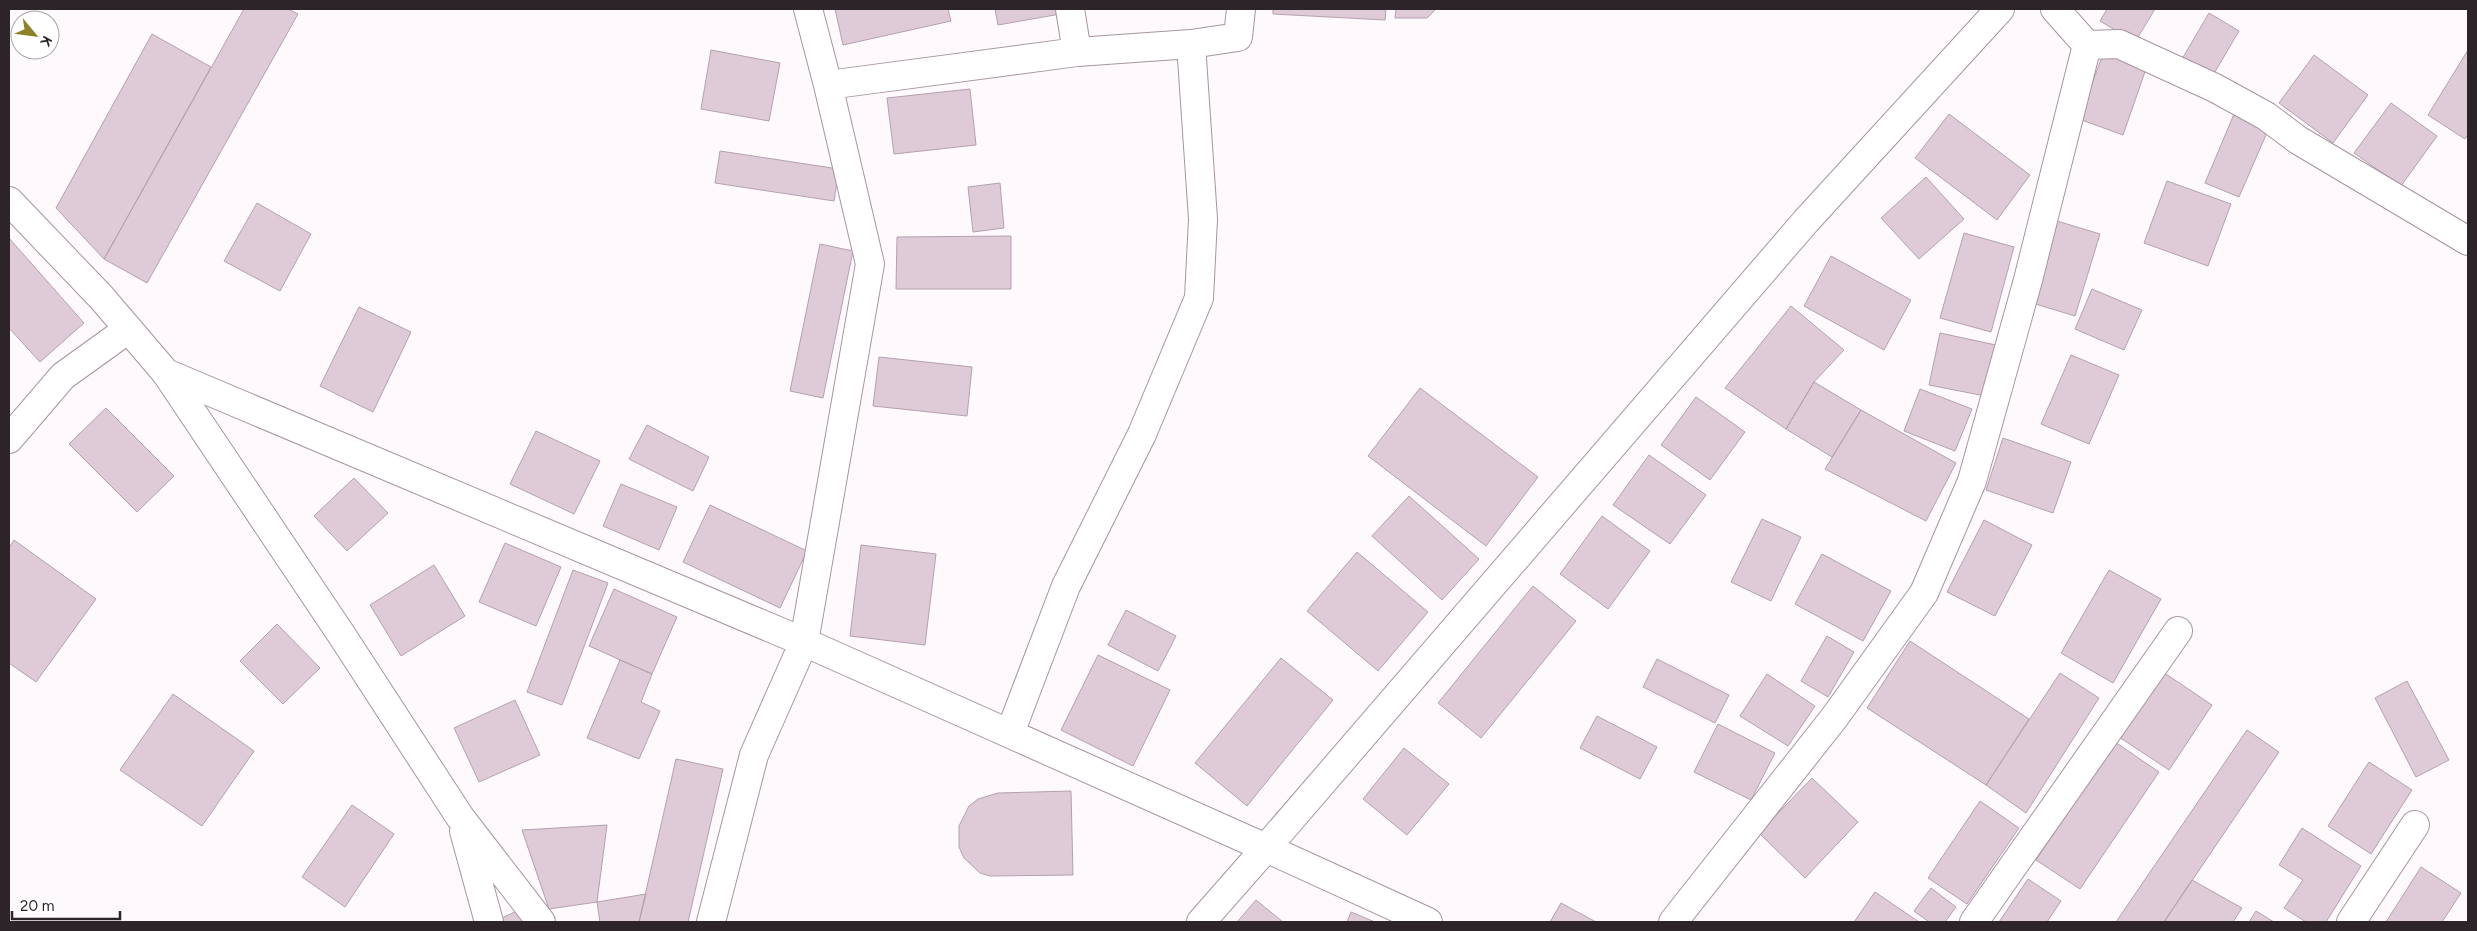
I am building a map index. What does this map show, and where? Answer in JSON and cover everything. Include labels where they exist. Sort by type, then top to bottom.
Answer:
[{"type":"street","points":[[711,922],[754,755],[804,642],[870,264],[808,9]]},
{"type":"street","points":[[1070,9],[1077,52]]},
{"type":"street","points":[[828,85],[1077,52],[1191,44],[1238,37],[1241,9]]},
{"type":"street","points":[[1202,922],[1800,228],[2000,9]]},
{"type":"street","points":[[2055,9],[2087,45]]},
{"type":"street","points":[[1010,733],[1066,586],[1142,434],[1199,298],[1203,219],[1191,44]]},
{"type":"street","points":[[2087,45],[2119,44],[2215,88],[2266,116],[2298,140],[2468,241]]},
{"type":"street","points":[[1673,922],[1834,718],[1924,593],[1972,481],[2028,280],[2087,45]]},
{"type":"street","points":[[9,201],[101,296],[127,330],[166,373],[336,626],[460,817],[541,922]]},
{"type":"street","points":[[9,439],[63,376],[127,330]]},
{"type":"street","points":[[166,373],[804,642],[1428,922]]},
{"type":"street","points":[[1974,922],[2178,631]]},
{"type":"street","points":[[460,817],[489,922]]},
{"type":"street","points":[[2351,922],[2415,825]]},
{"type":"building","points":[[244,9],[288,9],[298,14],[147,283],[104,259]]},
{"type":"building","points":[[835,9],[948,9],[951,21],[843,45]]},
{"type":"building","points":[[995,9],[1065,9],[1066,13],[998,25]]},
{"type":"building","points":[[1273,9],[1386,9],[1385,20],[1273,14]]},
{"type":"building","points":[[1396,9],[1436,9],[1427,18],[1395,18]]},
{"type":"building","points":[[2107,9],[2155,9],[2135,42],[2100,21]]},
{"type":"building","points":[[2209,13],[2239,31],[2212,77],[2182,59]]},
{"type":"building","points":[[152,34],[211,67],[104,259],[56,208]]},
{"type":"building","points":[[711,50],[780,63],[769,121],[701,109]]},
{"type":"building","points":[[2468,50],[2468,134],[2465,139],[2428,115]]},
{"type":"building","points":[[2104,51],[2147,66],[2123,135],[2079,119]]},
{"type":"building","points":[[2314,55],[2368,95],[2333,143],[2279,103]]},
{"type":"building","points":[[970,89],[976,145],[894,154],[887,98]]},
{"type":"building","points":[[2391,103],[2437,136],[2401,186],[2354,153]]},
{"type":"building","points":[[1949,114],[2030,175],[1997,220],[1915,158]]},
{"type":"building","points":[[2234,114],[2269,128],[2239,197],[2205,183]]},
{"type":"building","points":[[720,151],[839,169],[834,201],[715,183]]},
{"type":"building","points":[[1926,177],[1964,219],[1919,259],[1881,218]]},
{"type":"building","points":[[2167,181],[2231,204],[2208,266],[2144,243]]},
{"type":"building","points":[[1000,183],[1004,228],[973,232],[968,187]]},
{"type":"building","points":[[257,203],[311,234],[280,291],[224,261]]},
{"type":"building","points":[[2057,221],[2100,234],[2075,316],[2032,303]]},
{"type":"building","points":[[1964,233],[2014,247],[1991,332],[1940,318]]},
{"type":"building","points":[[1011,236],[1011,289],[896,289],[897,237]]},
{"type":"building","points":[[9,238],[84,323],[40,362],[9,328]]},
{"type":"building","points":[[820,244],[853,251],[823,398],[790,391]]},
{"type":"building","points":[[1831,256],[1911,300],[1884,350],[1804,306]]},
{"type":"building","points":[[2092,289],[2142,310],[2124,350],[2075,329]]},
{"type":"building","points":[[1791,306],[1844,350],[1814,382],[1786,429],[1725,388]]},
{"type":"building","points":[[359,307],[411,332],[373,412],[320,386]]},
{"type":"building","points":[[1940,333],[1996,345],[1985,396],[1929,385]]},
{"type":"building","points":[[2071,355],[2119,375],[2089,444],[2041,424]]},
{"type":"building","points":[[879,357],[972,367],[967,416],[873,406]]},
{"type":"building","points":[[1814,382],[1861,410],[1832,457],[1786,429]]},
{"type":"building","points":[[1420,388],[1538,477],[1486,546],[1368,456]]},
{"type":"building","points":[[1920,389],[1972,409],[1955,451],[1904,431]]},
{"type":"building","points":[[1696,397],[1745,432],[1710,480],[1661,445]]},
{"type":"building","points":[[106,408],[174,476],[137,512],[69,444]]},
{"type":"building","points":[[1861,410],[1956,463],[1926,521],[1825,469]]},
{"type":"building","points":[[647,425],[709,457],[693,491],[629,459]]},
{"type":"building","points":[[536,431],[600,461],[574,514],[510,484]]},
{"type":"building","points":[[2003,438],[2071,462],[2053,513],[1986,490]]},
{"type":"building","points":[[1649,455],[1706,495],[1670,544],[1613,505]]},
{"type":"building","points":[[354,478],[388,513],[347,551],[314,516]]},
{"type":"building","points":[[621,484],[677,507],[659,550],[603,526]]},
{"type":"building","points":[[1409,496],[1479,559],[1442,600],[1372,536]]},
{"type":"building","points":[[710,505],[807,551],[780,608],[683,562]]},
{"type":"building","points":[[1602,516],[1650,551],[1608,609],[1560,574]]},
{"type":"building","points":[[1762,519],[1801,537],[1771,601],[1731,582]]},
{"type":"building","points":[[1984,520],[2032,545],[1995,616],[1947,592]]},
{"type":"building","points":[[14,540],[96,599],[36,682],[9,663],[9,548]]},
{"type":"building","points":[[505,543],[561,567],[536,626],[479,602]]},
{"type":"building","points":[[861,545],[936,554],[925,645],[850,636]]},
{"type":"building","points":[[1357,552],[1428,612],[1378,671],[1307,611]]},
{"type":"building","points":[[1822,554],[1891,591],[1863,641],[1795,604]]},
{"type":"building","points":[[434,565],[465,616],[401,656],[370,605]]},
{"type":"building","points":[[573,570],[608,583],[562,705],[527,692]]},
{"type":"building","points":[[2109,570],[2161,599],[2113,683],[2061,653]]},
{"type":"building","points":[[1533,586],[1576,621],[1481,738],[1438,703]]},
{"type":"building","points":[[614,589],[677,617],[652,674],[589,646]]},
{"type":"building","points":[[1126,610],[1176,636],[1158,671],[1108,645]]},
{"type":"building","points":[[277,624],[320,668],[283,704],[240,661]]},
{"type":"building","points":[[1827,636],[1854,652],[1828,697],[1801,681]]},
{"type":"building","points":[[1910,641],[2029,719],[1986,785],[1867,708]]},
{"type":"building","points":[[1098,655],[1170,690],[1133,766],[1061,730]]},
{"type":"building","points":[[1281,658],[1333,700],[1247,806],[1195,763]]},
{"type":"building","points":[[1657,659],[1729,695],[1715,723],[1643,687]]},
{"type":"building","points":[[620,660],[652,674],[641,702],[660,711],[639,759],[587,738]]},
{"type":"building","points":[[2163,672],[2212,705],[2169,770],[2119,737]]},
{"type":"building","points":[[2060,673],[2099,698],[2026,813],[1986,785]]},
{"type":"building","points":[[1767,674],[1815,706],[1788,746],[1740,716]]},
{"type":"building","points":[[2407,681],[2449,760],[2416,777],[2375,698]]},
{"type":"building","points":[[173,694],[254,751],[202,826],[120,770]]},
{"type":"building","points":[[515,700],[540,755],[479,782],[454,728]]},
{"type":"building","points":[[1597,716],[1657,747],[1640,779],[1580,748]]},
{"type":"building","points":[[1718,724],[1775,753],[1751,800],[1694,772]]},
{"type":"building","points":[[2247,730],[2279,752],[2164,922],[2116,922]]},
{"type":"building","points":[[2115,742],[2159,772],[2080,889],[2036,860]]},
{"type":"building","points":[[1404,748],[1449,784],[1407,835],[1363,799]]},
{"type":"building","points":[[676,759],[723,769],[688,922],[639,922]]},
{"type":"building","points":[[2369,762],[2412,790],[2371,854],[2328,826]]},
{"type":"building","points":[[1812,778],[1858,822],[1805,878],[1759,833]]},
{"type":"building","points":[[1071,791],[1073,875],[990,876],[980,873],[964,858],[959,847],[959,826],[969,806],[978,799],[998,793]]},
{"type":"building","points":[[1980,801],[2019,828],[1967,904],[1928,878]]},
{"type":"building","points":[[352,805],[394,834],[345,907],[302,877]]},
{"type":"building","points":[[607,825],[597,902],[549,909],[522,830]]},
{"type":"building","points":[[2302,828],[2361,866],[2326,922],[2306,922],[2284,908],[2303,880],[2279,865]]},
{"type":"building","points":[[2421,867],[2461,893],[2442,922],[2386,922]]},
{"type":"building","points":[[2028,879],[2061,901],[2047,922],[1999,922]]},
{"type":"building","points":[[2192,880],[2242,908],[2233,922],[2164,922]]},
{"type":"building","points":[[1931,888],[1956,907],[1945,922],[1929,922],[1914,911]]},
{"type":"building","points":[[1875,892],[1919,922],[1854,922]]},
{"type":"building","points":[[646,894],[639,922],[600,922],[597,902]]},
{"type":"building","points":[[1256,900],[1283,922],[1237,922]]},
{"type":"building","points":[[1561,903],[1596,922],[1550,922]]},
{"type":"building","points":[[521,909],[528,922],[504,922],[502,918]]},
{"type":"building","points":[[2256,911],[2274,922],[2249,922]]},
{"type":"building","points":[[1351,912],[1375,922],[1347,922]]}]
